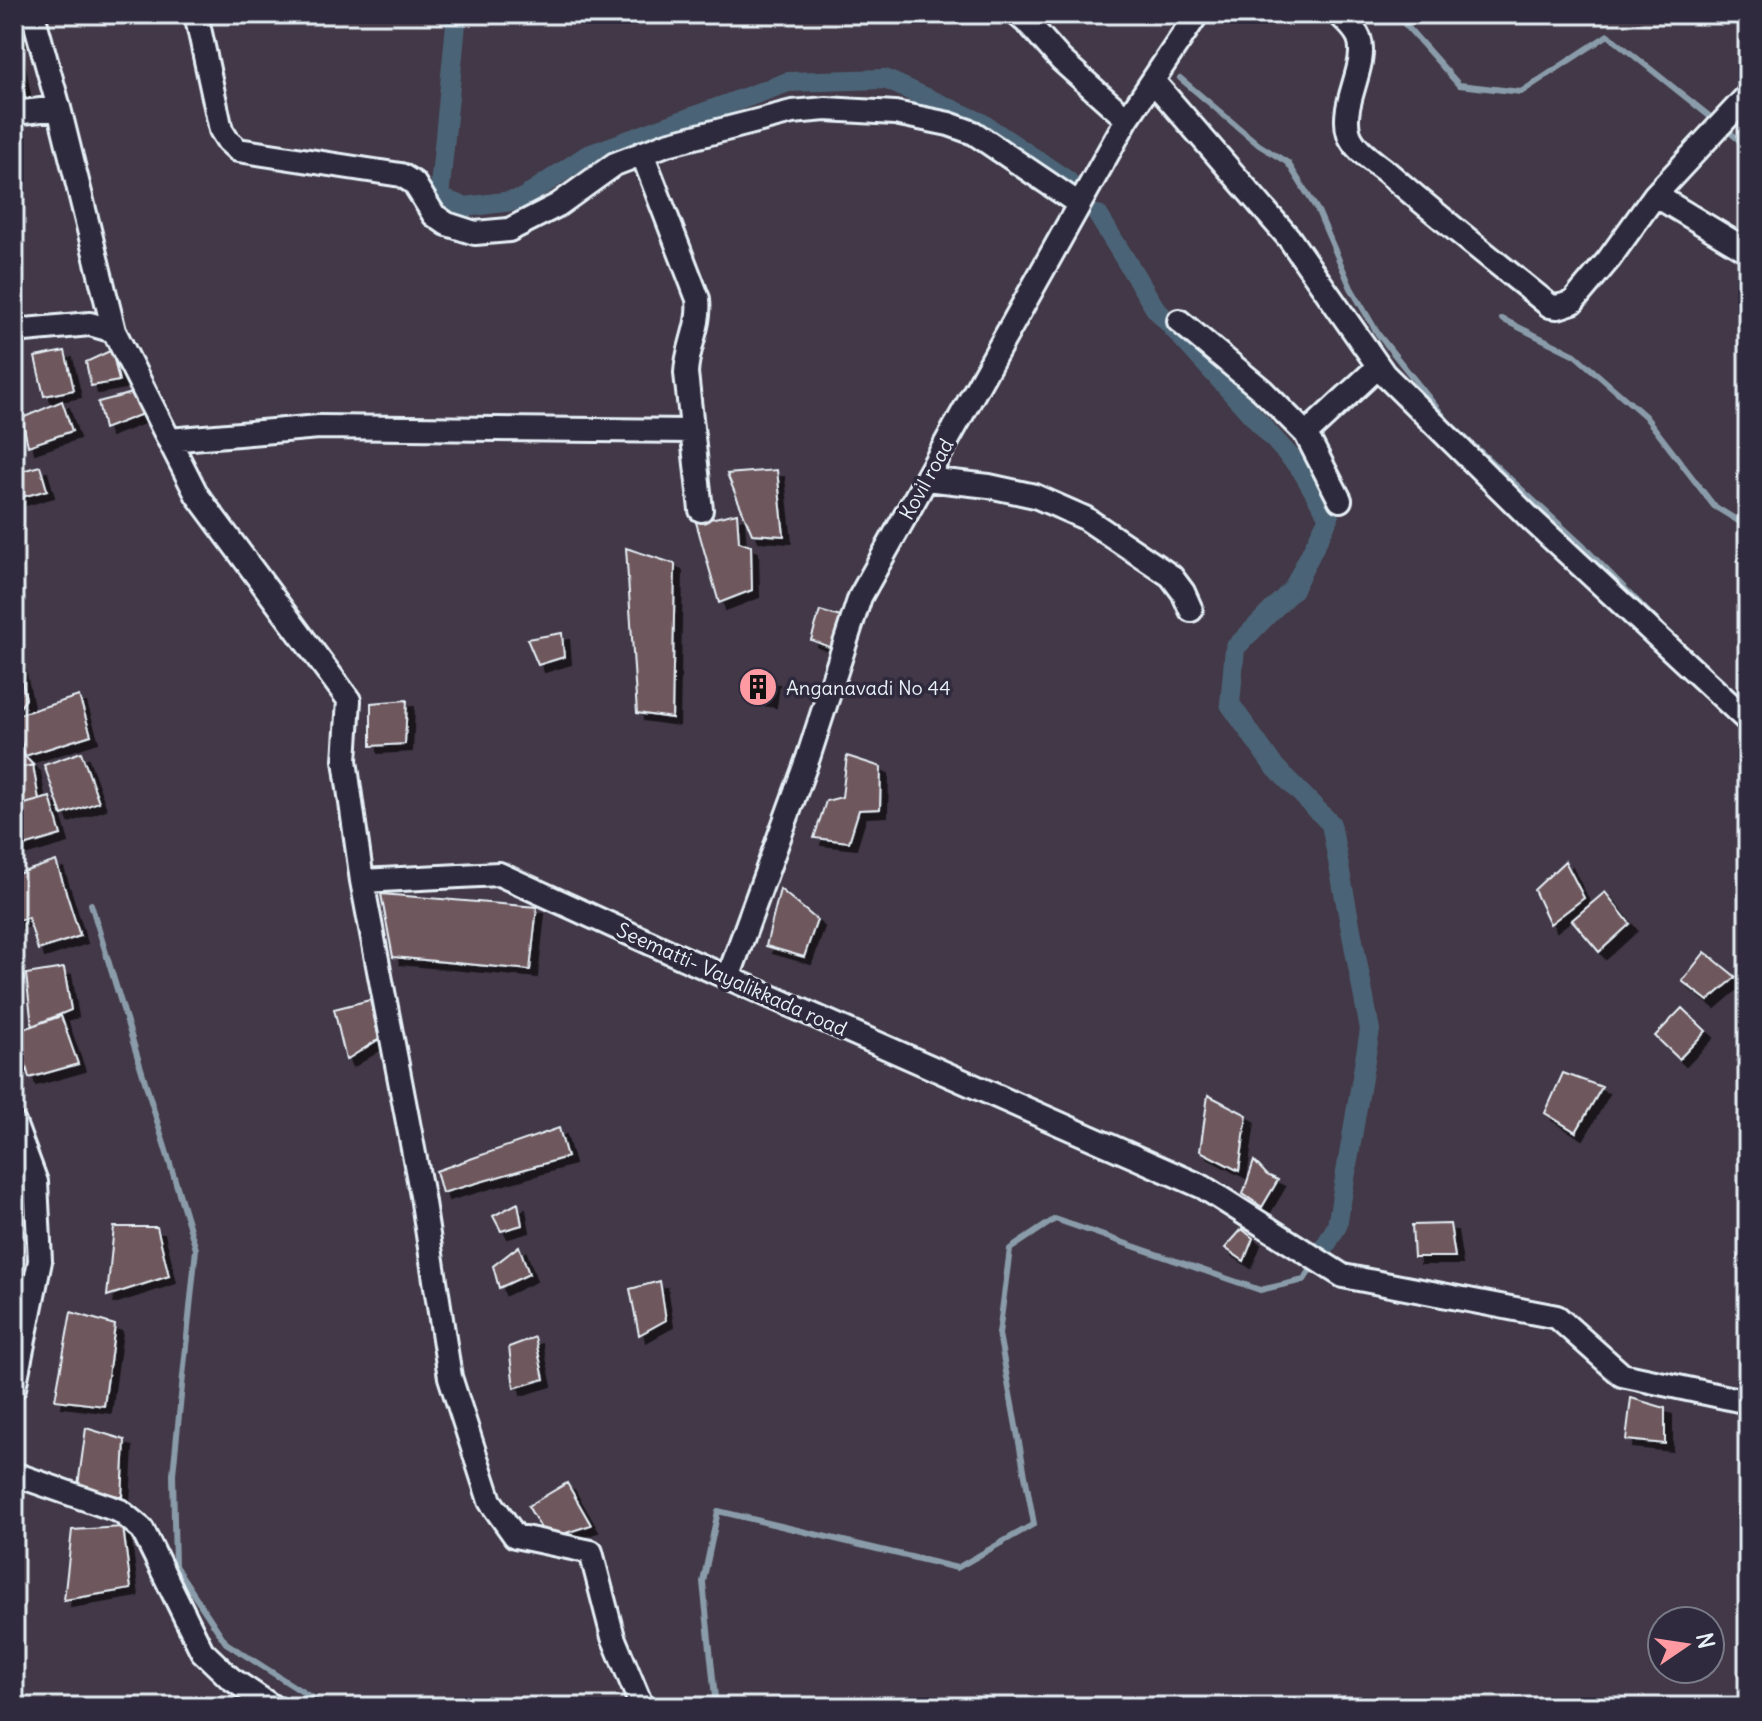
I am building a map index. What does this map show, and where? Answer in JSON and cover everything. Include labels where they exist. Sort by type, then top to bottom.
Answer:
[{"type":"street","points":[[33,14],[114,331],[197,495],[349,700],[345,760],[362,881],[422,1196],[450,1377],[490,1501],[515,1536],[591,1552],[613,1637],[642,1707]]},
{"type":"street","points":[[196,14],[221,130],[238,150],[401,175],[414,183],[434,215],[447,224],[475,233],[509,230],[558,205],[615,164],[667,144],[792,112],[826,109],[895,113],[949,124],[974,133],[1079,204]]},
{"type":"street","points":[[1017,14],[1061,60],[1127,119]]},
{"type":"street","name":"Kovil road","points":[[728,978],[808,758],[860,597],[1127,119],[1197,14]]},
{"type":"street","points":[[1339,14],[1358,37],[1361,49],[1350,105],[1350,136],[1359,148],[1415,197],[1550,306],[1573,302],[1609,259],[1655,195],[1748,95]]},
{"type":"street","points":[[1153,81],[1289,238],[1378,367],[1531,519],[1748,721]]},
{"type":"street","points":[[14,113],[59,108]]},
{"type":"street","points":[[642,153],[698,299],[700,314],[686,358],[701,510]]},
{"type":"street","points":[[1655,195],[1748,251]]},
{"type":"street","points":[[1179,321],[1262,390],[1306,434],[1340,500]]},
{"type":"street","points":[[14,331],[90,324],[114,331]]},
{"type":"street","points":[[1306,434],[1378,367]]},
{"type":"street","points":[[169,440],[319,427],[692,431]]},
{"type":"street","points":[[926,479],[989,486],[1035,496],[1085,518],[1171,576],[1191,610]]},
{"type":"street","name":"Seematti- Vayalikkada road","points":[[362,881],[499,874],[1203,1187],[1343,1276],[1557,1317],[1622,1375],[1748,1402]]},
{"type":"street","points":[[14,1123],[36,1182],[40,1261],[14,1388]]},
{"type":"street","points":[[14,1474],[120,1511],[142,1529],[202,1651],[230,1678],[273,1707]]},
{"type":"building","points":[[14,14],[26,14],[29,39],[14,39]]},
{"type":"building","points":[[15,43],[25,99],[14,100]]},
{"type":"building","points":[[112,350],[119,381],[91,386],[86,362]]},
{"type":"building","points":[[65,351],[74,390],[44,396],[35,357]]},
{"type":"building","points":[[14,386],[19,417],[14,417]]},
{"type":"building","points":[[133,393],[145,413],[104,429],[98,402]]},
{"type":"building","points":[[62,401],[72,431],[28,446],[22,418]]},
{"type":"building","points":[[40,466],[47,490],[19,498],[14,473]]},
{"type":"building","points":[[777,470],[784,536],[752,534],[727,474]]},
{"type":"building","points":[[737,513],[739,542],[751,546],[752,590],[719,603],[696,522]]},
{"type":"building","points":[[626,548],[675,564],[672,718],[637,713]]},
{"type":"building","points":[[820,611],[844,618],[837,650],[811,640]]},
{"type":"building","points":[[562,633],[564,657],[538,665],[527,639]]},
{"type":"building","points":[[14,658],[17,658],[26,699],[14,715]]},
{"type":"building","name":"Anganavadi No 44","points":[[746,675],[772,678],[769,700],[743,696]]},
{"type":"building","points":[[79,696],[91,735],[25,756],[14,716]]},
{"type":"building","points":[[407,700],[405,744],[371,746],[371,703]]},
{"type":"building","points":[[14,745],[18,749],[33,765],[14,769]]},
{"type":"building","points":[[81,752],[99,802],[62,815],[44,765]]},
{"type":"building","points":[[847,756],[881,767],[880,809],[859,810],[849,842],[814,838],[826,801],[842,797]]},
{"type":"building","points":[[33,765],[39,800],[14,807],[14,769]]},
{"type":"building","points":[[50,797],[61,835],[14,849],[14,807]]},
{"type":"building","points":[[56,861],[80,936],[38,950],[28,917],[14,922],[14,875]]},
{"type":"building","points":[[1565,861],[1584,898],[1550,924],[1534,890]]},
{"type":"building","points":[[780,889],[817,920],[804,957],[766,946]]},
{"type":"building","points":[[1605,892],[1630,924],[1599,952],[1572,920]]},
{"type":"building","points":[[381,894],[537,907],[530,970],[393,957]]},
{"type":"building","points":[[1705,952],[1736,977],[1708,1001],[1682,981]]},
{"type":"building","points":[[64,968],[71,1010],[32,1026],[26,974]]},
{"type":"building","points":[[370,1000],[379,1039],[346,1060],[334,1009]]},
{"type":"building","points":[[1682,1008],[1706,1031],[1679,1059],[1655,1036]]},
{"type":"building","points":[[61,1016],[78,1064],[29,1078],[17,1031]]},
{"type":"building","points":[[1563,1073],[1602,1087],[1576,1132],[1545,1113]]},
{"type":"building","points":[[1208,1095],[1247,1115],[1239,1171],[1200,1151]]},
{"type":"building","points":[[559,1128],[567,1157],[442,1193],[436,1171]]},
{"type":"building","points":[[1254,1161],[1267,1175],[1278,1180],[1262,1207],[1243,1194]]},
{"type":"building","points":[[518,1203],[522,1225],[501,1231],[493,1216]]},
{"type":"building","points":[[1450,1224],[1455,1257],[1414,1257],[1412,1225]]},
{"type":"building","points":[[14,1227],[22,1249],[14,1250]]},
{"type":"building","points":[[114,1227],[157,1227],[169,1276],[107,1296]]},
{"type":"building","points":[[1242,1229],[1253,1238],[1244,1261],[1225,1248]]},
{"type":"building","points":[[519,1246],[529,1274],[499,1288],[493,1266]]},
{"type":"building","points":[[660,1281],[666,1320],[639,1335],[630,1289]]},
{"type":"building","points":[[71,1312],[115,1325],[104,1406],[55,1400]]},
{"type":"building","points":[[535,1337],[544,1379],[514,1388],[509,1347]]},
{"type":"building","points":[[1631,1398],[1665,1408],[1665,1444],[1626,1440]]},
{"type":"building","points":[[86,1428],[125,1440],[122,1497],[78,1485]]},
{"type":"building","points":[[567,1483],[591,1525],[547,1539],[528,1506]]},
{"type":"building","points":[[123,1527],[131,1589],[64,1600],[72,1530]]},
{"type":"waterway","points":[[457,14],[439,198],[465,207],[520,200],[586,156],[788,82],[885,79],[980,122],[1068,181]]},
{"type":"waterway","points":[[1396,14],[1459,85],[1521,92],[1608,35],[1748,150]]},
{"type":"waterway","points":[[1180,78],[1259,145],[1288,163],[1318,211],[1351,288],[1378,334],[1449,423],[1583,546],[1663,627]]},
{"type":"waterway","points":[[1098,215],[1155,308],[1301,469],[1329,517],[1293,589],[1235,648],[1230,704],[1273,765],[1331,824],[1370,1030],[1337,1226],[1323,1250]]},
{"type":"waterway","points":[[1502,319],[1575,355],[1645,416],[1714,506],[1748,527]]},
{"type":"waterway","points":[[91,904],[196,1249],[173,1474],[175,1566],[226,1643],[326,1707]]},
{"type":"waterway","points":[[716,1707],[703,1582],[718,1511],[957,1568],[1034,1524],[999,1334],[1010,1249],[1055,1219],[1260,1290],[1304,1280],[1311,1269]]},
{"type":"place","name":"Anganavadi No 44","points":[[758,687]]}]
